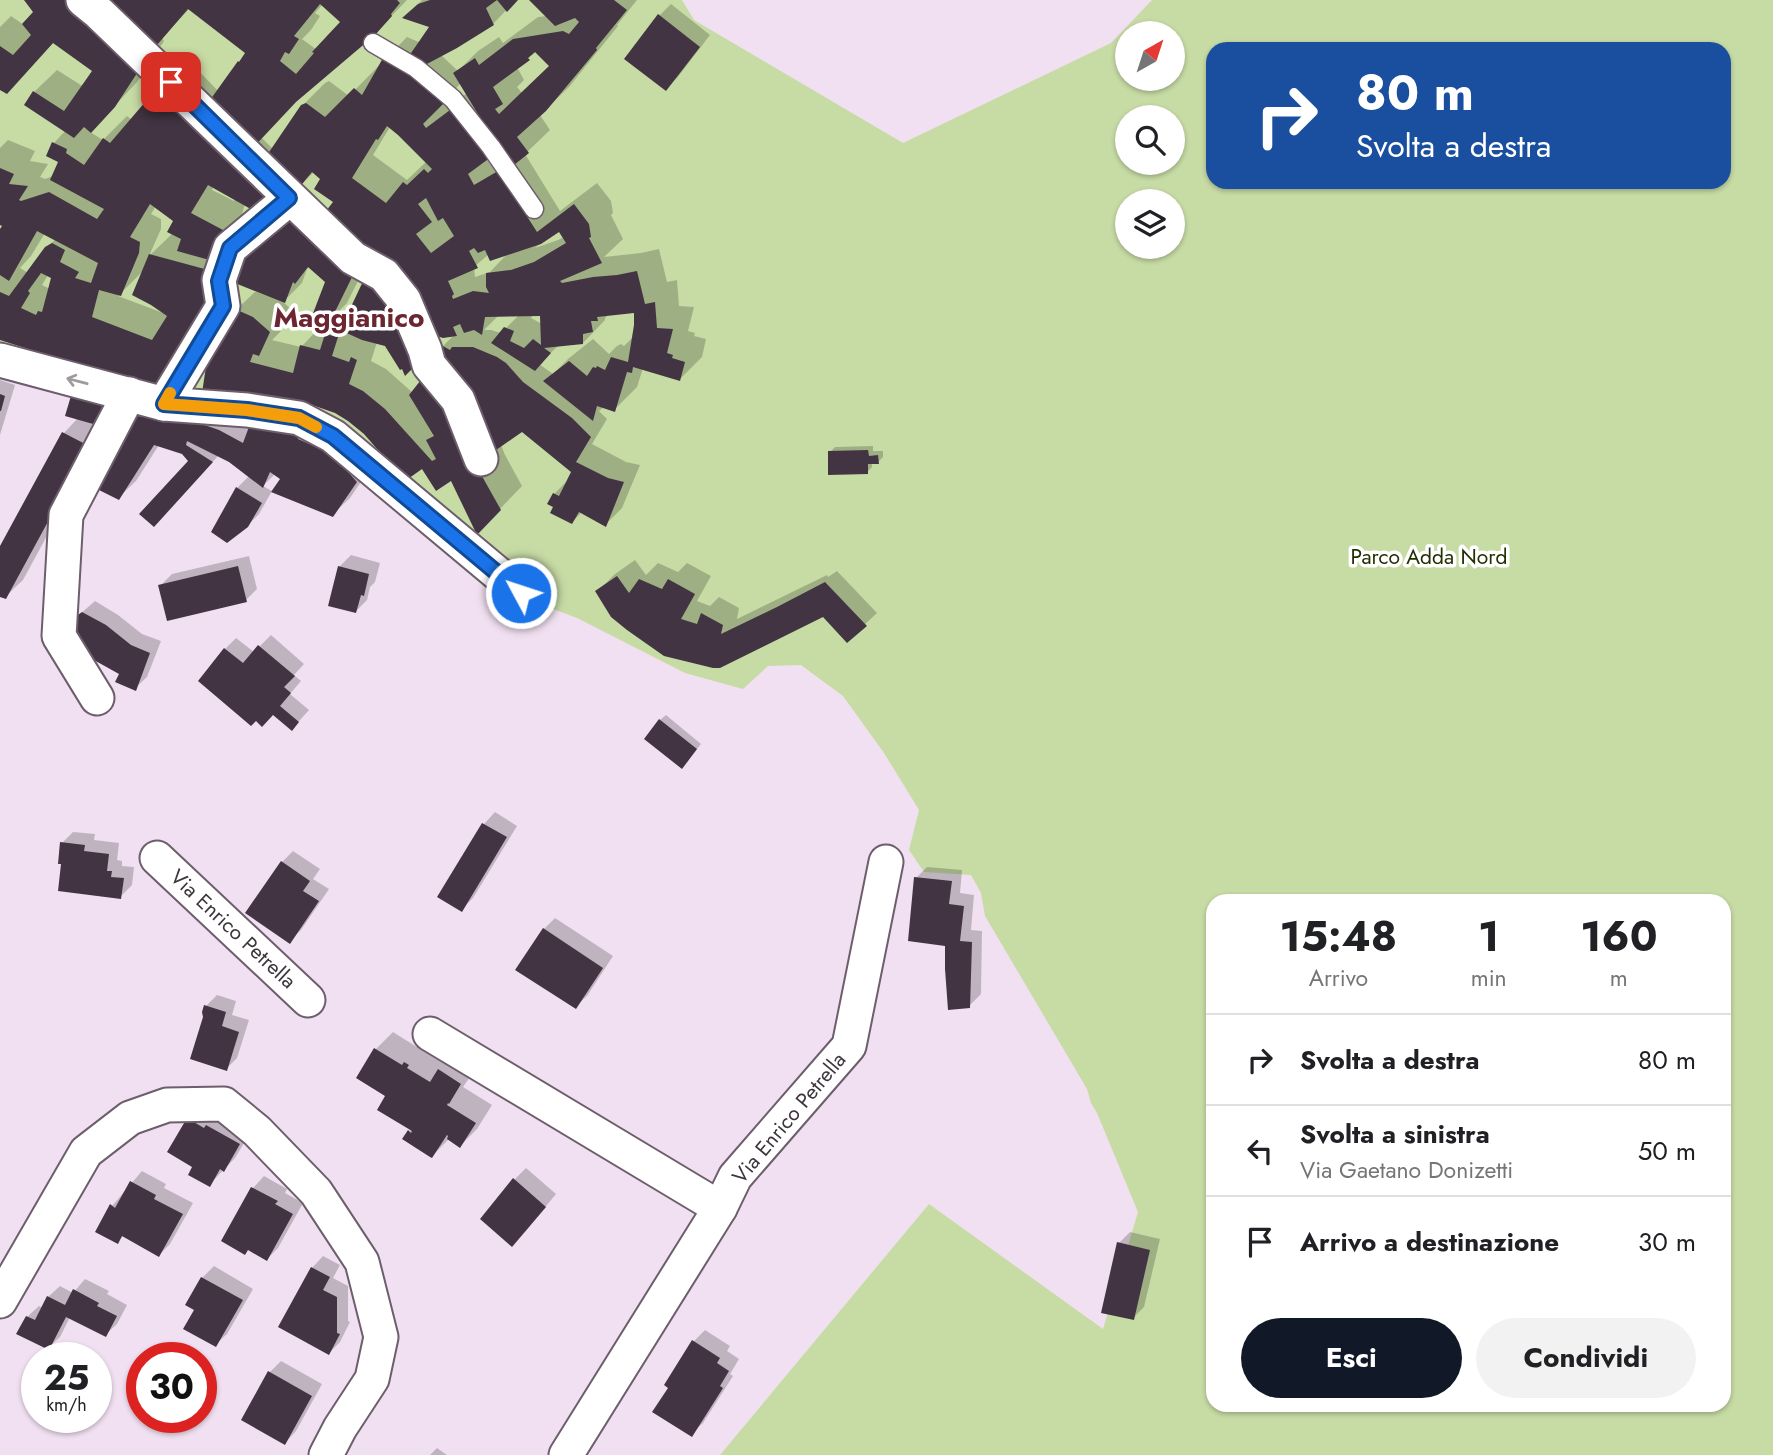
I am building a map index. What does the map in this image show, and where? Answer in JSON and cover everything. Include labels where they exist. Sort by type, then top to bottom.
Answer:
[{"type":"street","points":[[83,0],[353,258],[384,275],[404,300],[429,365],[458,400],[481,459]]},
{"type":"street","points":[[164,404],[223,306],[219,281],[230,248],[289,198]]},
{"type":"street","points":[[0,360],[164,404],[247,410],[299,418],[333,436],[521,593]]},
{"type":"street","points":[[97,698],[59,636],[66,515],[129,394]]},
{"type":"street","name":"Via Enrico Petrella","points":[[157,858],[308,1000]]},
{"type":"street","name":"Via Enrico Petrella","points":[[566,1455],[720,1208],[736,1177],[849,1046],[886,862]]},
{"type":"street","points":[[430,1034],[720,1208]]},
{"type":"street","points":[[0,1300],[86,1152],[130,1118],[167,1105],[224,1104],[257,1131],[316,1192],[362,1262],[381,1337],[372,1379],[326,1455]]},
{"type":"lane","points":[[373,43],[416,68],[453,99],[491,147],[534,209]]},
{"type":"green space","name":"Parco Adda Nord","points":[[0,0],[682,0],[694,20],[903,143],[1115,39],[1115,91],[1185,91],[1185,21],[1132,21],[1152,0],[1773,0],[1773,1455],[720,1455],[929,1204],[1103,1329],[1138,1212],[1087,1089],[985,916],[981,893],[971,875],[924,872],[909,850],[919,810],[884,753],[843,696],[801,665],[768,666],[743,689],[685,673],[577,618],[501,589],[375,454],[0,358]]},
{"type":"building","points":[[24,0],[72,0],[143,64],[115,107],[91,133],[84,127],[74,138],[24,105],[33,91],[64,111],[92,71],[53,43],[7,94],[0,90],[0,46],[13,55],[31,35],[22,24],[33,12]]},
{"type":"building","points":[[94,0],[397,0],[400,3],[375,35],[296,102],[251,150],[205,107],[245,53],[188,9],[151,52]],"holes":[[[320,4],[340,22],[296,74],[280,61],[285,52],[289,54],[299,39],[294,36]]]},
{"type":"building","points":[[430,0],[497,0],[486,8],[494,25],[425,65],[409,56],[429,27],[402,18],[418,4]]},
{"type":"building","points":[[497,0],[518,0],[507,12]]},
{"type":"building","points":[[529,0],[614,0],[627,10],[546,111],[517,137],[529,153],[514,165],[453,73],[475,58],[479,65],[513,39],[563,31],[569,34],[579,22],[575,18],[555,26]],"holes":[[[535,52],[549,66],[499,114],[495,109],[503,104],[493,87],[530,60],[528,58]]]},
{"type":"building","points":[[658,14],[700,47],[666,91],[624,59]]},
{"type":"building","points":[[383,58],[412,72],[445,102],[423,124],[426,128],[454,107],[491,157],[468,174],[474,185],[498,171],[537,232],[574,204],[589,224],[589,238],[602,263],[560,281],[562,283],[637,271],[645,304],[655,302],[657,328],[673,329],[667,353],[673,355],[672,358],[685,362],[680,381],[633,367],[632,373],[627,372],[615,412],[597,406],[593,421],[543,381],[569,361],[587,376],[593,367],[605,370],[611,357],[628,362],[634,313],[597,317],[598,321],[591,321],[593,332],[583,334],[583,344],[544,348],[551,353],[535,371],[491,343],[504,327],[514,331],[510,341],[524,348],[533,339],[541,345],[540,316],[485,317],[482,335],[474,330],[464,333],[460,324],[453,327],[457,336],[443,338],[424,332],[319,220],[333,202],[314,189],[320,179],[312,172],[294,194],[261,164],[301,105],[306,103],[325,117],[354,88],[362,95]],"holes":[[[387,126],[432,169],[428,173],[424,169],[407,185],[403,182],[386,203],[352,178]],[[426,198],[438,221],[443,218],[454,236],[431,253],[416,234],[432,222],[418,204]],[[559,232],[566,243],[534,262],[511,270],[486,273],[489,293],[473,291],[453,299],[454,294],[448,281],[478,268],[469,251],[474,248],[478,253],[485,250],[490,261],[541,244]]]},
{"type":"building","points":[[172,89],[278,197],[263,216],[208,185],[191,213],[223,230],[213,261],[177,251],[181,239],[167,232],[173,221],[150,204],[130,237],[140,242],[139,253],[121,296],[99,290],[92,317],[152,340],[167,316],[132,295],[149,254],[212,271],[210,311],[169,386],[84,367],[0,340],[0,292],[9,296],[45,247],[52,243],[65,250],[60,262],[79,272],[75,278],[91,283],[98,263],[37,231],[9,281],[0,275],[0,168],[14,174],[9,184],[28,186],[19,200],[49,192],[97,219],[104,209],[50,180],[58,162],[46,156],[52,142],[67,149],[66,153],[84,165],[103,138],[110,143],[146,101],[155,108]],"holes":[[[41,273],[51,278],[42,312],[38,311],[36,315],[21,308],[30,293],[28,291]]]},
{"type":"building","points":[[292,213],[356,269],[330,322],[312,316],[325,282],[308,267],[295,284],[293,282],[285,303],[225,279],[242,251]]},
{"type":"building","points":[[366,275],[388,286],[423,358],[405,376],[385,346],[340,330]]},
{"type":"building","points":[[235,309],[253,317],[270,332],[259,356],[253,354],[250,362],[293,373],[300,345],[320,350],[325,334],[338,337],[332,356],[349,362],[351,357],[357,360],[349,384],[363,391],[385,409],[432,461],[436,459],[426,440],[434,436],[409,395],[428,371],[454,403],[483,478],[501,510],[477,535],[451,481],[436,491],[422,469],[405,481],[364,434],[335,413],[315,406],[242,401],[202,393],[207,360]]},
{"type":"building","points":[[441,345],[450,350],[452,347],[473,347],[497,357],[523,382],[572,418],[591,437],[576,462],[608,478],[624,482],[606,527],[579,512],[572,524],[550,513],[553,507],[547,504],[553,493],[559,496],[571,472],[522,432],[486,457],[432,360]]},
{"type":"building","points":[[73,389],[109,399],[100,426],[65,416]]},
{"type":"building","points":[[0,394],[5,396],[1,411],[0,411]]},
{"type":"building","points":[[135,416],[196,422],[243,443],[253,416],[301,429],[298,439],[332,454],[357,482],[333,517],[271,492],[280,479],[270,472],[263,488],[229,462],[187,441],[186,445],[213,462],[154,527],[139,514],[188,461],[182,454],[154,445],[119,500],[89,485]]},
{"type":"building","points":[[62,432],[89,446],[6,599],[0,597],[0,546]]},
{"type":"building","points":[[868,450],[869,456],[878,455],[879,464],[868,464],[868,474],[828,475],[828,451]]},
{"type":"building","points":[[236,487],[262,503],[248,527],[227,543],[211,532]]},
{"type":"building","points":[[238,566],[247,602],[167,621],[158,585]]},
{"type":"building","points":[[338,566],[369,574],[364,596],[361,595],[356,613],[328,606]]},
{"type":"building","points":[[617,576],[629,593],[639,579],[662,589],[668,579],[695,594],[681,619],[697,624],[701,613],[723,625],[721,634],[825,582],[867,626],[847,643],[823,617],[720,668],[713,668],[664,656],[611,617],[595,591]]},
{"type":"building","points":[[82,612],[106,625],[131,645],[150,653],[136,691],[115,682],[119,674],[76,650],[71,620]]},
{"type":"building","points":[[258,645],[295,676],[284,687],[291,693],[280,706],[299,722],[292,731],[273,715],[262,727],[256,721],[251,726],[198,681],[224,648],[243,663]]},
{"type":"building","points":[[659,719],[697,749],[682,769],[644,739]]},
{"type":"building","points":[[482,823],[507,837],[462,912],[437,897]]},
{"type":"building","points":[[60,842],[85,845],[84,851],[109,854],[107,871],[112,871],[111,877],[124,878],[121,899],[58,891]]},
{"type":"building","points":[[281,861],[310,881],[303,891],[319,901],[290,944],[245,913]]},
{"type":"building","points":[[914,877],[952,881],[949,904],[964,906],[960,941],[972,942],[970,1008],[948,1010],[945,946],[908,941]]},
{"type":"building","points":[[543,928],[603,968],[576,1009],[515,970]]},
{"type":"building","points":[[204,1005],[226,1012],[222,1026],[239,1032],[227,1071],[190,1059]]},
{"type":"building","points":[[374,1048],[402,1065],[404,1062],[409,1065],[407,1068],[430,1082],[438,1069],[461,1084],[447,1105],[476,1123],[460,1148],[447,1139],[447,1135],[432,1158],[402,1139],[408,1130],[411,1133],[412,1131],[377,1110],[385,1096],[356,1078]]},
{"type":"building","points":[[187,1118],[240,1144],[224,1172],[220,1169],[210,1187],[188,1175],[192,1167],[167,1152]]},
{"type":"building","points":[[513,1178],[546,1207],[512,1247],[480,1219]]},
{"type":"building","points":[[130,1181],[156,1195],[154,1199],[183,1214],[159,1257],[122,1236],[118,1244],[95,1232],[110,1204],[115,1208]]},
{"type":"building","points":[[251,1187],[278,1201],[275,1204],[293,1214],[267,1261],[248,1250],[245,1255],[221,1241]]},
{"type":"building","points":[[1117,1242],[1150,1250],[1134,1320],[1101,1313]]},
{"type":"building","points":[[311,1267],[330,1277],[323,1290],[337,1297],[337,1333],[340,1334],[329,1355],[278,1327]]},
{"type":"building","points":[[201,1277],[243,1300],[217,1345],[217,1342],[207,1342],[183,1329],[194,1310],[185,1305]]},
{"type":"building","points":[[73,1289],[117,1316],[106,1337],[66,1317],[53,1342],[32,1342],[16,1334],[26,1316],[35,1320],[47,1296],[65,1305]]},
{"type":"building","points":[[692,1340],[720,1358],[717,1363],[729,1371],[720,1386],[723,1388],[692,1437],[652,1412],[668,1388],[664,1385]]},
{"type":"building","points":[[268,1371],[312,1396],[285,1445],[241,1420]]},
{"type":"slow traffic","points":[[170,393],[164,404],[247,410],[299,418],[316,427]]},
{"type":"district","name":"Maggianico","points":[[349,317]]},
{"type":"route","points":[[171,82],[289,198],[230,248],[219,281],[223,306],[164,404],[247,410],[299,418],[333,436],[521,593]]}]
